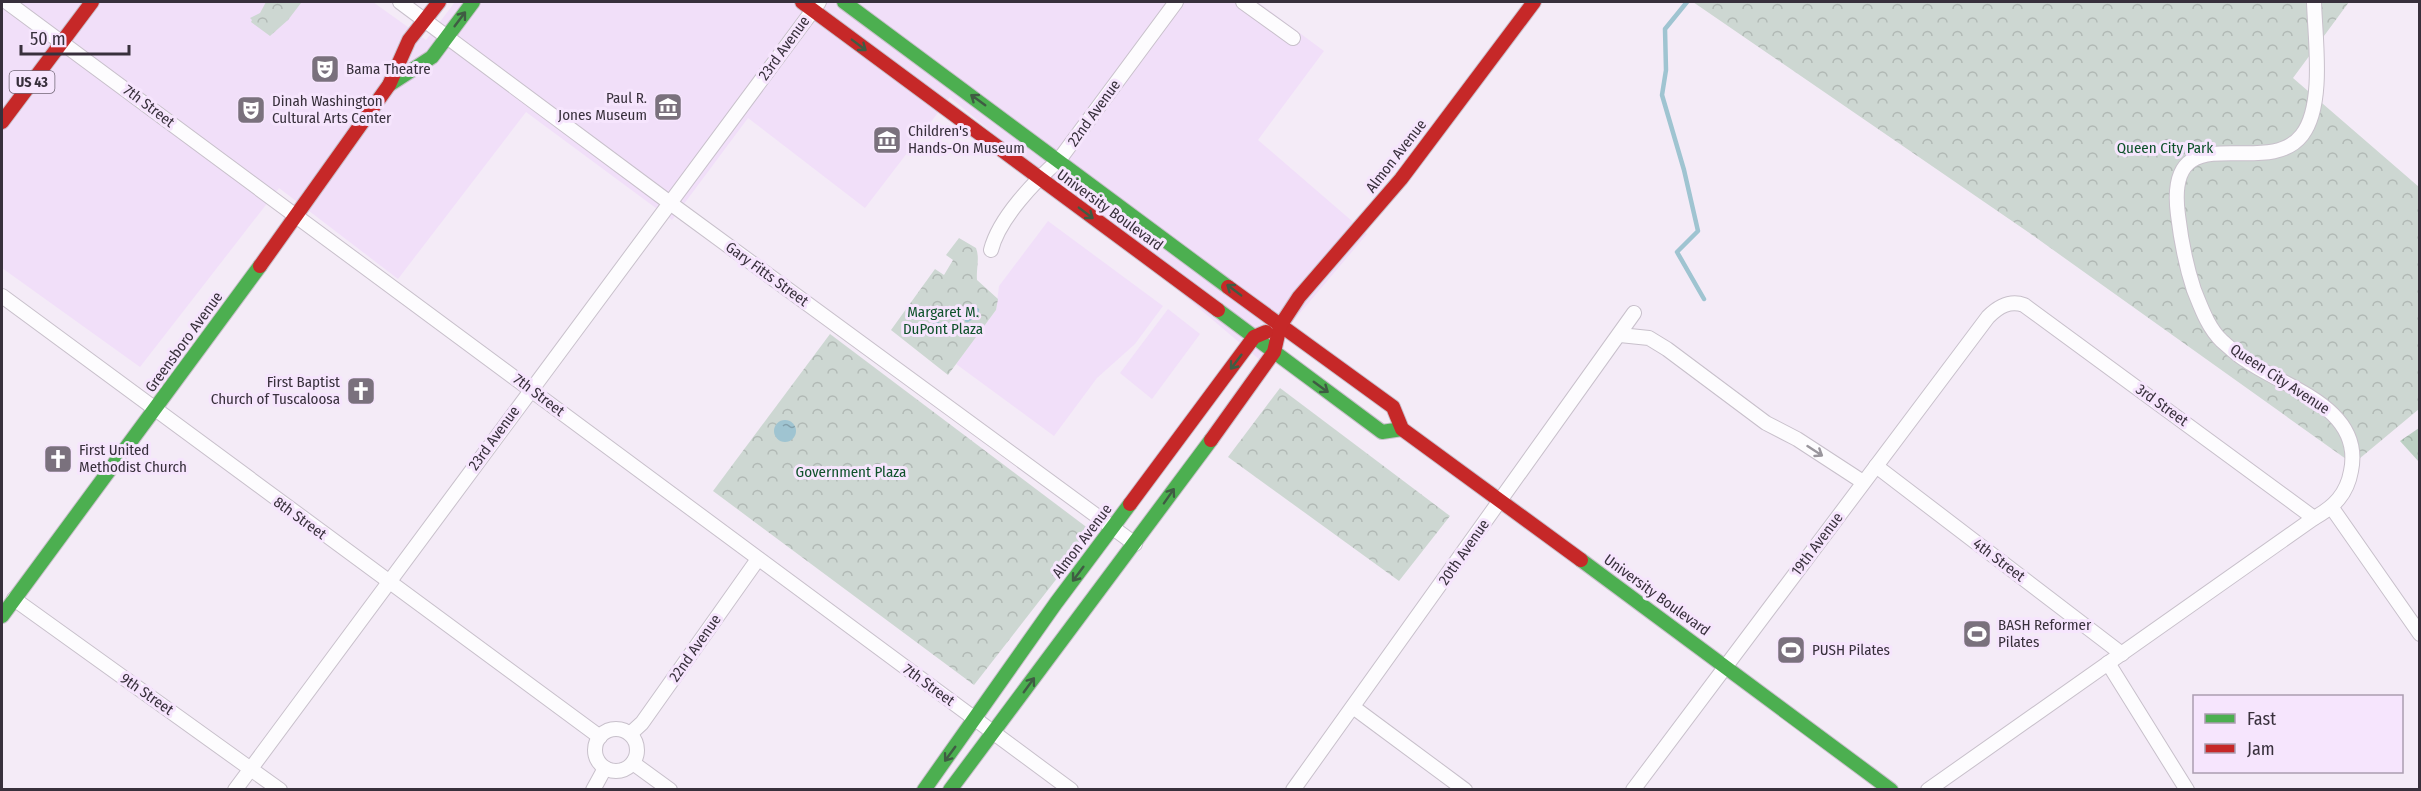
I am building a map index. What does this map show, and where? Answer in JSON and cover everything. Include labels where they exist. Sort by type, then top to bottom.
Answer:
[{"type":"main road","name":"US 43","points":[[2,122],[92,2]]},
{"type":"main road","name":"Greensboro Avenue","points":[[2,616],[297,216],[389,85],[409,40],[439,2]]},
{"type":"main road","name":"Greensboro Avenue","points":[[389,85],[432,57],[473,2]]},
{"type":"main road","name":"University Boulevard","points":[[844,2],[1280,326],[1311,346],[1393,407],[1402,429],[1891,789]]},
{"type":"main road","name":"Almon Avenue","points":[[950,789],[1135,544],[1274,352],[1280,326],[1299,297],[1401,179],[1534,2]]},
{"type":"main road","name":"University Boulevard","points":[[811,4],[1039,178],[1382,432],[1402,429]]},
{"type":"main road","points":[[1254,337],[1280,326]]},
{"type":"main road","name":"Almon Avenue","points":[[924,789],[1113,527],[1254,337]]},
{"type":"main road","points":[[2,590],[14,599]]},
{"type":"street","name":"7th Street","points":[[7,2],[1071,789]]},
{"type":"street","name":"Gary Fitts Street","points":[[400,2],[1135,544]]},
{"type":"street","name":"22nd Avenue","points":[[991,250],[995,235],[1039,178],[1059,160],[1176,2]]},
{"type":"street","points":[[1244,2],[1293,38]]},
{"type":"street","name":"Queen City Avenue","points":[[1928,789],[2314,518],[2332,508],[2348,485],[2353,464],[2351,444],[2344,428],[2332,413],[2319,402],[2247,361],[2216,333],[2203,312],[2193,287],[2175,194],[2182,170],[2188,162],[2216,153],[2262,152],[2287,147],[2301,136],[2312,119],[2315,95],[2314,2]]},
{"type":"street","name":"23rd Avenue","points":[[236,789],[670,203],[811,4]]},
{"type":"street","name":"8th Street","points":[[2,296],[388,583],[600,737]]},
{"type":"street","name":"3rd Street","points":[[2006,304],[2014,301],[2024,305],[2314,518]]},
{"type":"street","name":"19th Avenue","points":[[1633,789],[1988,317],[1995,309],[2006,304]]},
{"type":"street","name":"20th Avenue","points":[[1293,789],[1634,313]]},
{"type":"street","points":[[1620,335],[1649,338],[1766,423],[1863,482]]},
{"type":"street","name":"4th Street","points":[[1876,466],[2122,654]]},
{"type":"street","points":[[2332,508],[2420,634]]},
{"type":"street","name":"22nd Avenue","points":[[630,734],[646,718],[758,559]]},
{"type":"street","name":"9th Street","points":[[14,599],[280,789]]},
{"type":"street","points":[[2108,663],[2187,789]]},
{"type":"street","points":[[1353,707],[1465,789]]},
{"type":"street","points":[[612,729],[630,734],[637,747],[633,763],[624,770],[616,771],[605,768],[596,755],[595,748],[600,737],[612,729]]},
{"type":"street","points":[[633,763],[669,789]]},
{"type":"street","points":[[593,789],[605,768]]},
{"type":"shaded area","points":[[2,2],[373,2],[426,40],[455,2],[1258,2],[1324,51],[1258,140],[1367,234],[1260,360],[950,97],[865,208],[748,118],[672,220],[526,112],[398,279],[279,188],[140,367],[2,268]]},
{"type":"shaded area","points":[[1048,221],[1163,306],[1135,344],[1097,378],[1054,436],[956,364],[996,310],[999,286]]},
{"type":"shaded area","points":[[1168,309],[1200,334],[1152,399],[1120,373]]},
{"type":"green space","points":[[266,2],[301,3],[288,20],[270,36],[251,22],[250,18],[260,13]]},
{"type":"green space","name":"Queen City Park","points":[[1693,2],[2349,2],[2293,78],[2419,187],[2419,409],[2353,464],[2028,232]]},
{"type":"green space","name":"Margaret M. DuPont Plaza","points":[[959,238],[976,248],[977,280],[998,299],[996,310],[948,375],[891,330],[935,269],[944,275],[953,260],[946,255]]},
{"type":"green space","name":"Government Plaza","points":[[830,334],[1093,532],[974,685],[713,491]]},
{"type":"green space","points":[[1280,388],[1450,516],[1399,581],[1228,457]]},
{"type":"green space","points":[[2419,428],[2419,462],[2400,441]]},
{"type":"water","points":[[785,420],[793,423],[796,431],[793,439],[785,442],[777,439],[774,431],[777,423]]},
{"type":"waterway","points":[[1687,2],[1665,29],[1666,70],[1662,95],[1684,170],[1698,231],[1677,252],[1704,299]]},
{"type":"waterway","points":[[967,320],[975,315],[977,310]]},
{"type":"waterway","points":[[926,311],[935,322],[948,329],[958,323]]},
{"type":"traffic: fast","points":[[389,85],[432,57],[473,2]]},
{"type":"traffic: fast","points":[[844,2],[1228,287]]},
{"type":"traffic: fast","points":[[2,616],[260,266]]},
{"type":"traffic: fast","points":[[1218,310],[1382,432],[1402,429]]},
{"type":"traffic: fast","points":[[950,790],[1211,440]]},
{"type":"traffic: fast","points":[[924,790],[1056,603],[1130,504]]},
{"type":"traffic: fast","points":[[1581,560],[1891,790]]},
{"type":"traffic: jam","points":[[2,122],[92,2]]},
{"type":"traffic: jam","points":[[260,266],[389,85],[409,40],[439,2]]},
{"type":"traffic: jam","points":[[802,2],[1218,310]]},
{"type":"traffic: jam","points":[[1211,440],[1274,352],[1280,326],[1299,297],[1401,179],[1534,2]]},
{"type":"traffic: jam","points":[[1228,287],[1393,407],[1402,429],[1581,560]]},
{"type":"traffic: jam","points":[[1130,504],[1254,337],[1266,332]]},
{"type":"place","name":"Bama Theatre","points":[[325,69]]},
{"type":"place","name":"Paul R. Jones Museum","points":[[668,107]]},
{"type":"place","name":"Dinah Washington Cultural Arts Center","points":[[251,110]]},
{"type":"place","name":"Children's Hands-On Museum","points":[[887,140]]},
{"type":"place","name":"First Baptist Church of Tuscaloosa","points":[[361,391]]},
{"type":"place","name":"First United Methodist Church","points":[[58,459]]},
{"type":"place","name":"BASH Reformer Pilates","points":[[1977,634]]},
{"type":"place","name":"PUSH Pilates","points":[[1791,650]]}]
